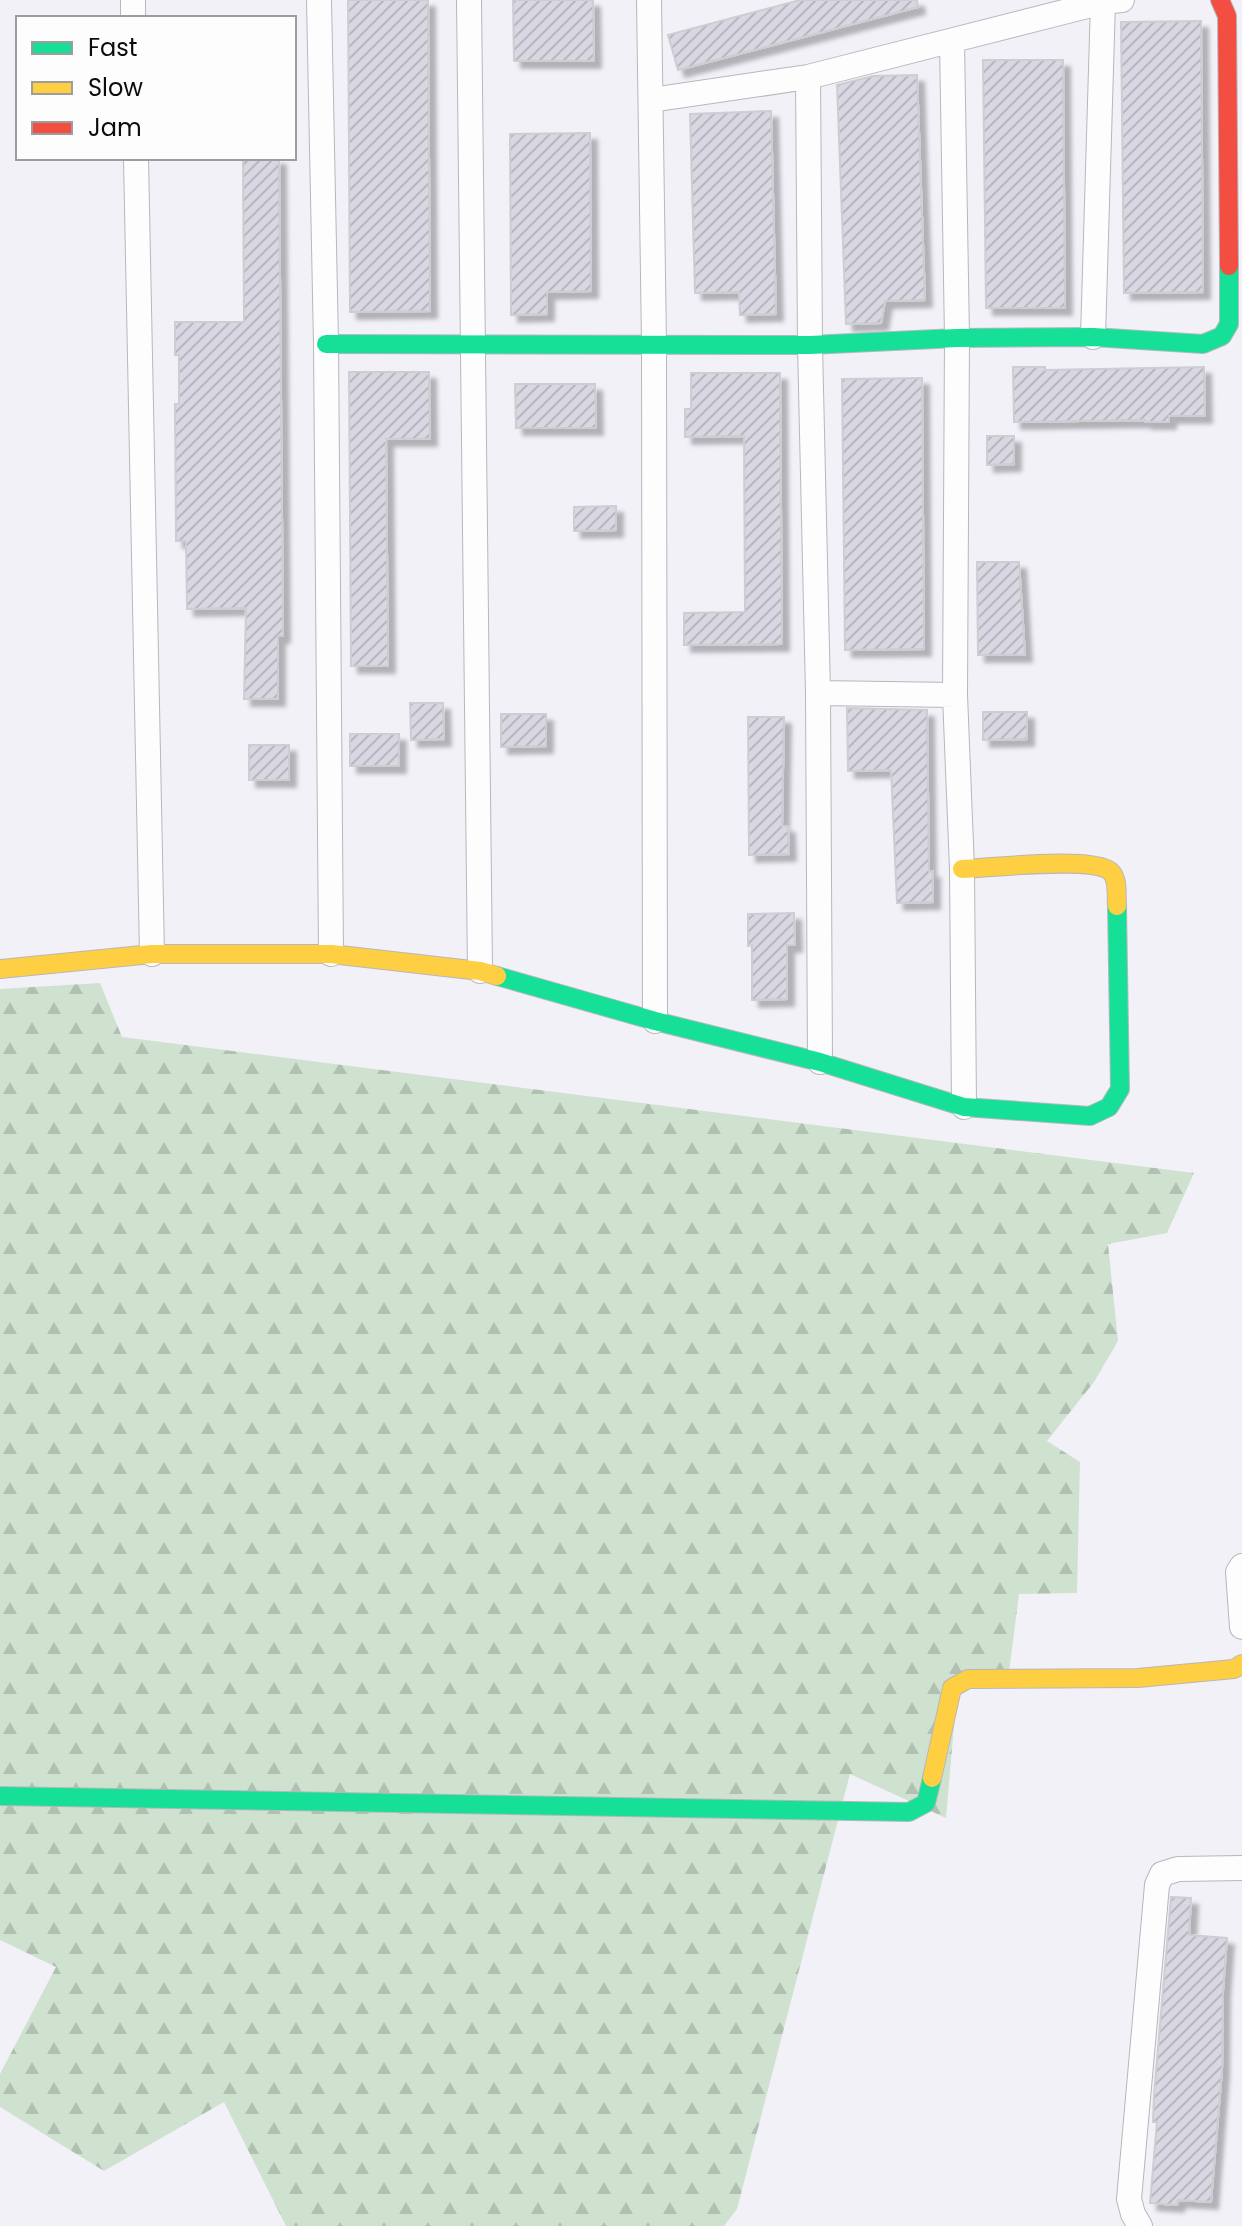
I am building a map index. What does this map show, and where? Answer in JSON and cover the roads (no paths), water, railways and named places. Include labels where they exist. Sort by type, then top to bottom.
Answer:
[{"type":"street","points":[[319,0],[326,344],[331,954]]},
{"type":"street","points":[[469,0],[480,971]]},
{"type":"street","points":[[649,0],[654,344],[655,1021]]},
{"type":"street","points":[[326,344],[810,345],[957,338],[1093,337],[1203,344],[1219,339],[1227,331],[1230,318],[1227,16],[1220,0]]},
{"type":"street","points":[[651,100],[808,77],[1112,1],[1093,337]]},
{"type":"street","points":[[952,42],[957,338],[955,695],[962,869],[964,1107]]},
{"type":"street","points":[[808,77],[818,693],[820,1062]]},
{"type":"street","points":[[136,160],[152,954]]},
{"type":"street","points":[[818,693],[955,695]]},
{"type":"street","points":[[0,969],[152,954],[331,954],[480,971],[655,1021],[820,1062],[964,1107],[1090,1116],[1102,1114],[1110,1107],[1120,1089],[1116,879],[1109,870],[1085,863],[962,869]]},
{"type":"street","points":[[1242,1566],[1238,1572],[1242,1627]]},
{"type":"street","points":[[0,1796],[909,1812],[926,1803],[952,1688],[968,1679],[1138,1678],[1234,1669],[1242,1664]]},
{"type":"street","points":[[1140,2226],[1129,2199],[1157,1885],[1162,1874],[1178,1869],[1242,1868]]}]
